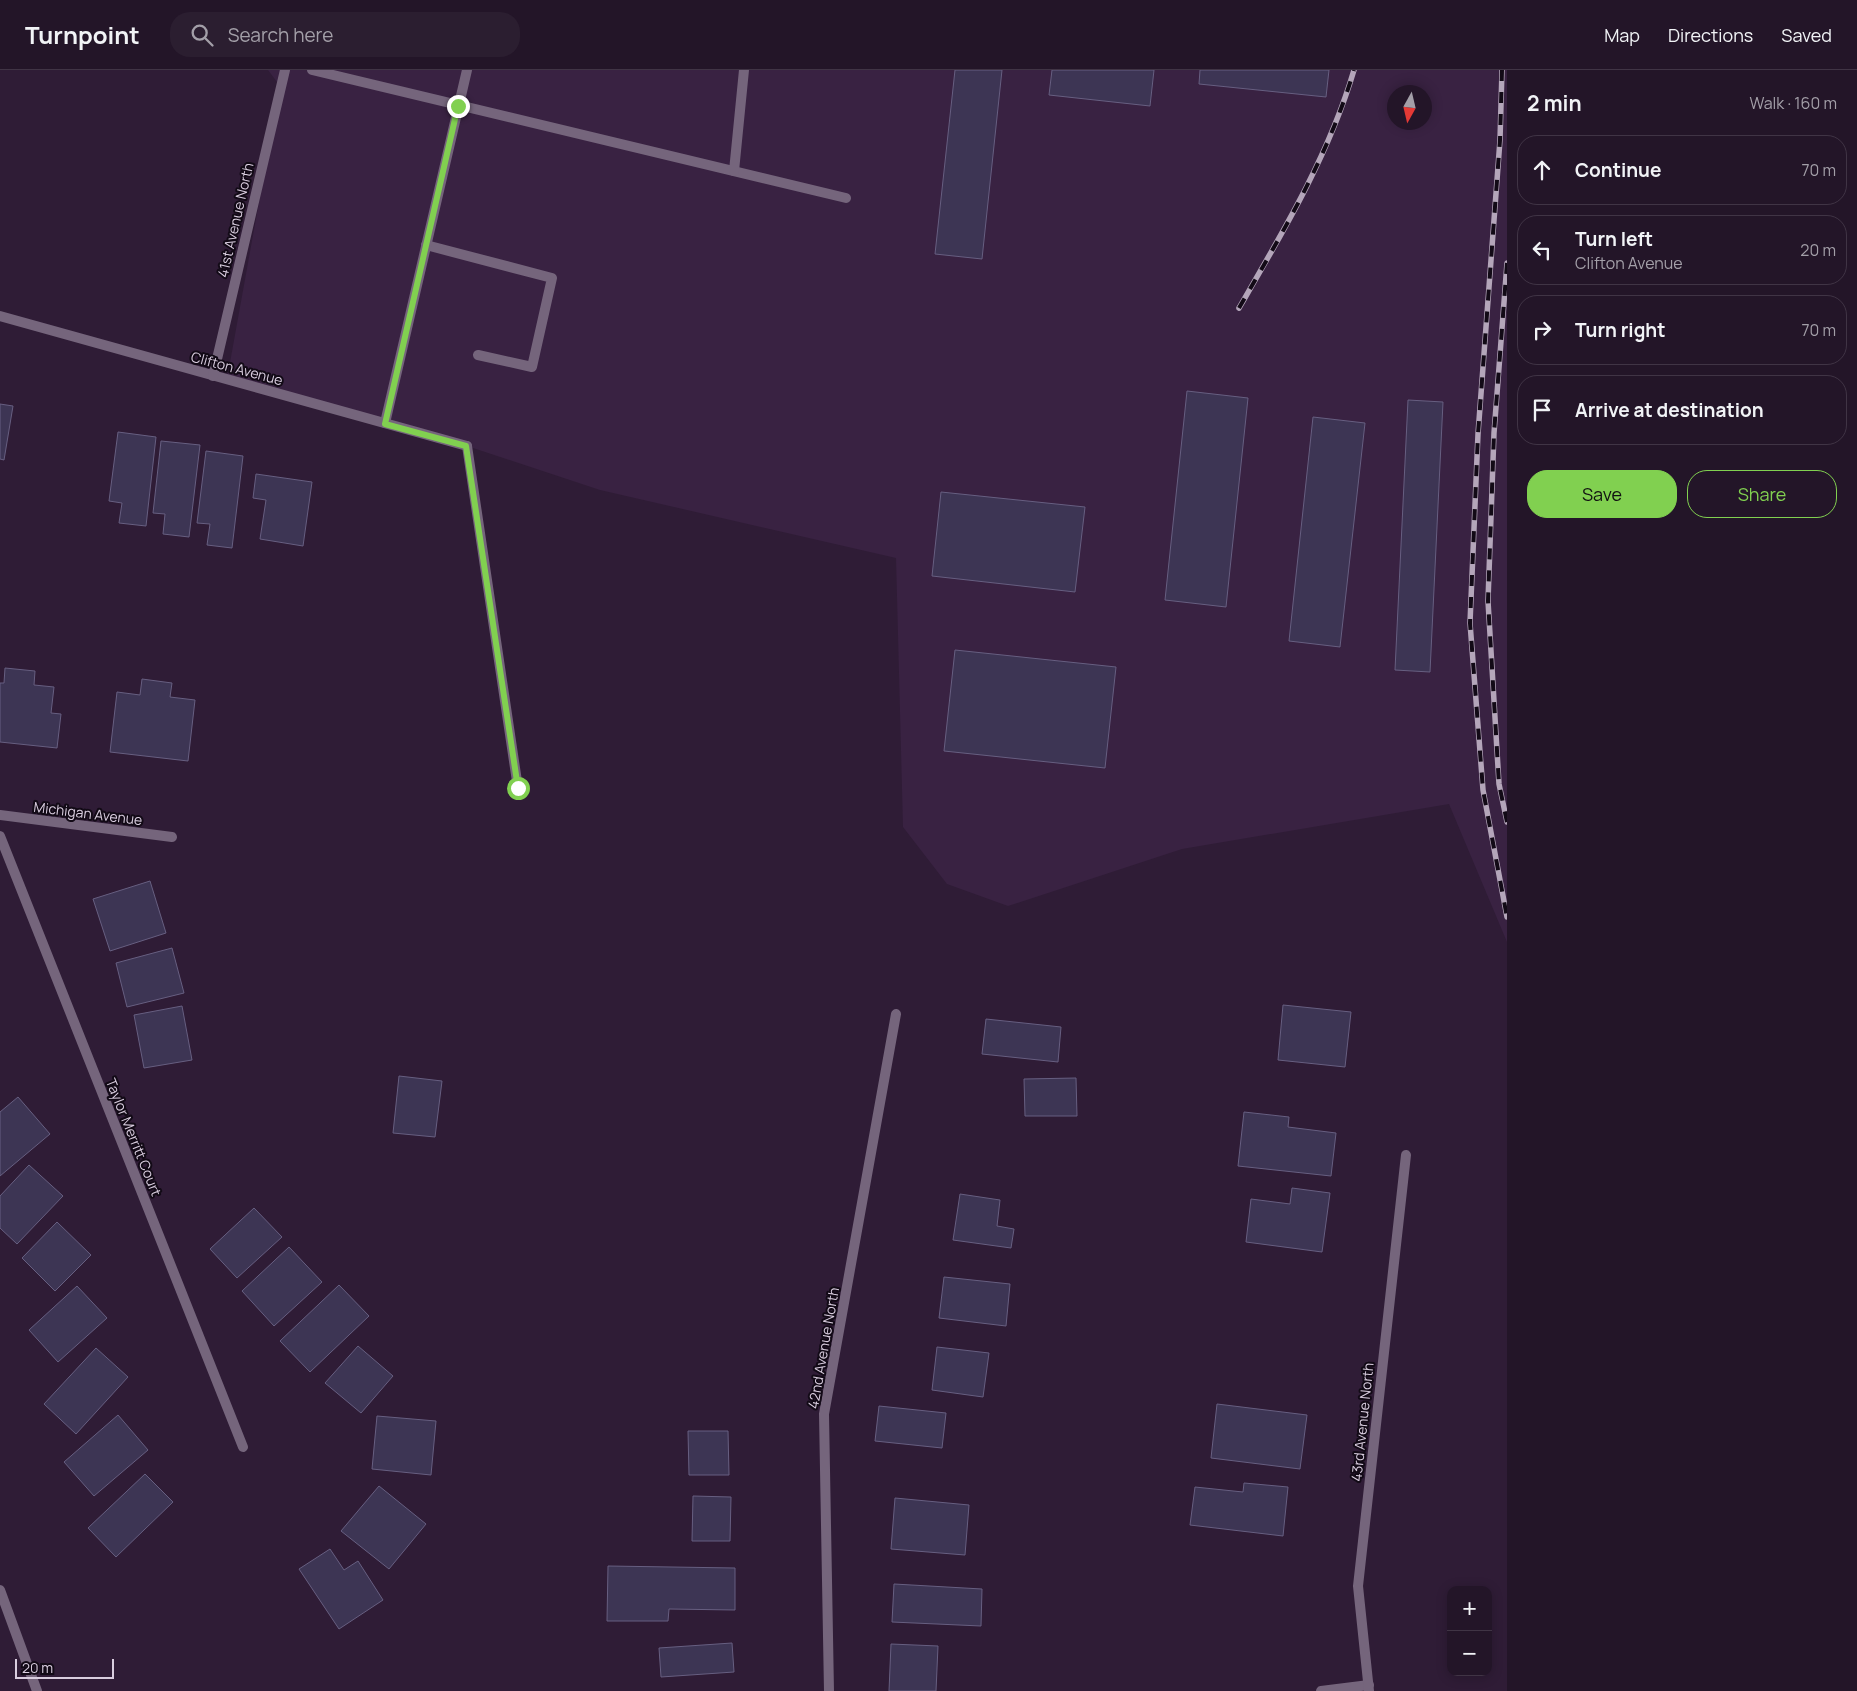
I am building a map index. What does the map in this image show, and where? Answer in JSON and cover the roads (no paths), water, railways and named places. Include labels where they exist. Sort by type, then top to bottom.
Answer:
[{"type":"street","name":"41st Avenue North","points":[[213,376],[285,70]]},
{"type":"street","points":[[312,70],[846,198]]},
{"type":"street","points":[[385,424],[467,70]]},
{"type":"street","points":[[734,171],[744,70]]},
{"type":"street","points":[[426,245],[552,278],[532,367],[478,355]]},
{"type":"street","name":"Clifton Avenue","points":[[0,316],[466,446],[518,788]]},
{"type":"street","name":"Michigan Avenue","points":[[0,815],[172,837]]},
{"type":"street","name":"Taylor Merritt Court","points":[[0,836],[243,1447]]},
{"type":"street","name":"42nd Avenue North","points":[[829,1691],[824,1414],[896,1014]]},
{"type":"street","name":"43rd Avenue North","points":[[1369,1688],[1358,1586],[1406,1155]]},
{"type":"street","points":[[0,1590],[37,1691]]},
{"type":"street","points":[[1320,1691],[1369,1688]]},
{"type":"railway","points":[[1239,308],[1304,192],[1332,132],[1354,70]]},
{"type":"railway","points":[[1502,70],[1500,140],[1478,434],[1470,623],[1483,790],[1507,917]]},
{"type":"railway","points":[[1507,263],[1494,433],[1488,601],[1499,784],[1507,822]]}]
